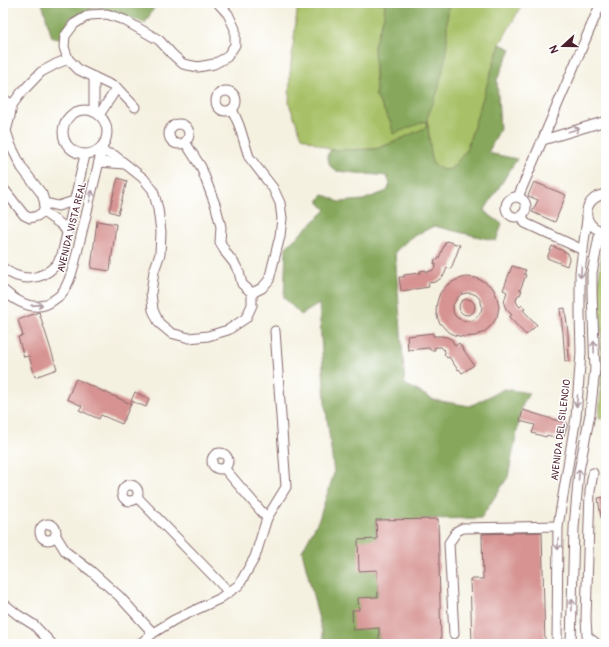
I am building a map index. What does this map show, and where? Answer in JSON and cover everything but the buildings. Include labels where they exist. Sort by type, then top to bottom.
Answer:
[{"type":"street","points":[[135,107],[117,88],[78,70],[68,59],[64,47],[66,36],[74,24],[89,15],[107,14],[124,20],[159,40],[183,64],[198,67],[214,64],[227,57],[235,45],[235,29],[228,14],[218,3]]},
{"type":"street","points":[[518,197],[601,3]]},
{"type":"street","points":[[67,232],[62,225],[44,208],[42,194],[22,168],[5,131],[12,105],[20,93],[41,72],[68,59]]},
{"type":"street","points":[[94,77],[97,114]]},
{"type":"street","points":[[97,114],[117,88]]},
{"type":"street","points":[[3,98],[12,105]]},
{"type":"street","points":[[232,109],[240,125],[249,157],[273,188],[280,203],[282,218],[280,236],[269,280],[262,288],[252,293]]},
{"type":"street","points":[[101,153],[107,133],[104,120],[97,114],[87,110],[73,113],[64,124],[63,132],[64,139],[72,150],[78,154],[85,155],[92,154],[98,150],[101,153],[114,155],[143,178],[153,190],[158,209],[161,232],[160,254],[154,271],[151,293],[153,310],[159,323],[171,333],[189,338],[208,336],[228,330],[246,318],[252,305],[252,293],[242,284],[239,272],[220,242],[221,227],[216,207],[201,167],[185,142]]},
{"type":"street","points":[[543,140],[606,120]]},
{"type":"street","name":"AVENIDA VISTA REAL","points":[[3,290],[21,303],[31,306],[41,306],[51,302],[62,293],[72,272],[101,153]]},
{"type":"street","name":"AVENIDA VISTA REAL","points":[[3,268],[23,279],[36,278],[56,265],[62,254],[85,155]]},
{"type":"street","points":[[3,188],[24,215],[30,218],[37,216],[50,204],[58,206],[74,201]]},
{"type":"street","name":"AVENIDA DEL SILENCIO","points":[[557,644],[558,526],[576,417],[581,353],[580,272],[588,205],[599,195],[606,194]]},
{"type":"street","points":[[518,197],[526,204],[526,210],[518,217],[512,217],[507,213],[505,206],[508,200],[518,197]]},
{"type":"street","points":[[522,215],[525,224],[583,250]]},
{"type":"street","points":[[571,644],[574,528],[579,471],[590,414],[595,369],[592,273],[603,231],[591,225],[587,219]]},
{"type":"street","points":[[140,644],[153,633],[174,620],[219,599],[239,585],[255,557],[267,518],[286,487],[275,332]]},
{"type":"street","points":[[224,468],[267,518]]},
{"type":"street","points":[[593,473],[590,491],[586,618],[587,636],[597,644]]},
{"type":"street","points":[[137,497],[229,592]]},
{"type":"street","points":[[454,634],[449,543],[457,531],[463,528],[558,526]]},
{"type":"street","points":[[56,536],[66,552],[119,596],[153,633]]},
{"type":"street","points":[[557,565],[573,566]]},
{"type":"street","points":[[3,603],[34,626],[52,644]]},
{"type":"green space","points":[[42,3],[157,3],[145,23],[97,7],[70,18],[59,39],[52,38]]},
{"type":"green space","points":[[298,3],[385,3],[384,16],[374,46],[376,96],[391,123],[426,121],[427,127],[376,149],[331,150],[302,137],[289,104],[290,72]]},
{"type":"green space","points":[[385,3],[449,3],[447,21],[447,51],[438,90],[427,118],[432,163],[443,170],[451,169],[466,151],[500,44],[511,49],[497,80],[500,129],[488,153],[517,159],[484,211],[502,224],[496,241],[434,226],[410,238],[395,252],[405,384],[434,400],[470,406],[504,389],[529,393],[522,406],[508,477],[481,518],[376,520],[379,644],[325,644],[302,551],[319,519],[334,473],[325,402],[319,304],[301,315],[284,298],[286,247],[326,210],[319,203],[319,199],[323,195],[339,202],[363,200],[387,191],[390,184],[387,176],[336,171],[330,166],[327,155],[331,150],[376,149],[427,127],[426,121],[393,134],[391,123],[376,96],[374,46],[384,16]]},
{"type":"green space","points":[[449,3],[523,3],[500,44],[466,151],[451,169],[443,170],[432,163],[427,118],[438,90]]},
{"type":"green space","points":[[606,245],[606,417],[599,418],[602,371],[602,338],[597,298],[602,251]]}]
